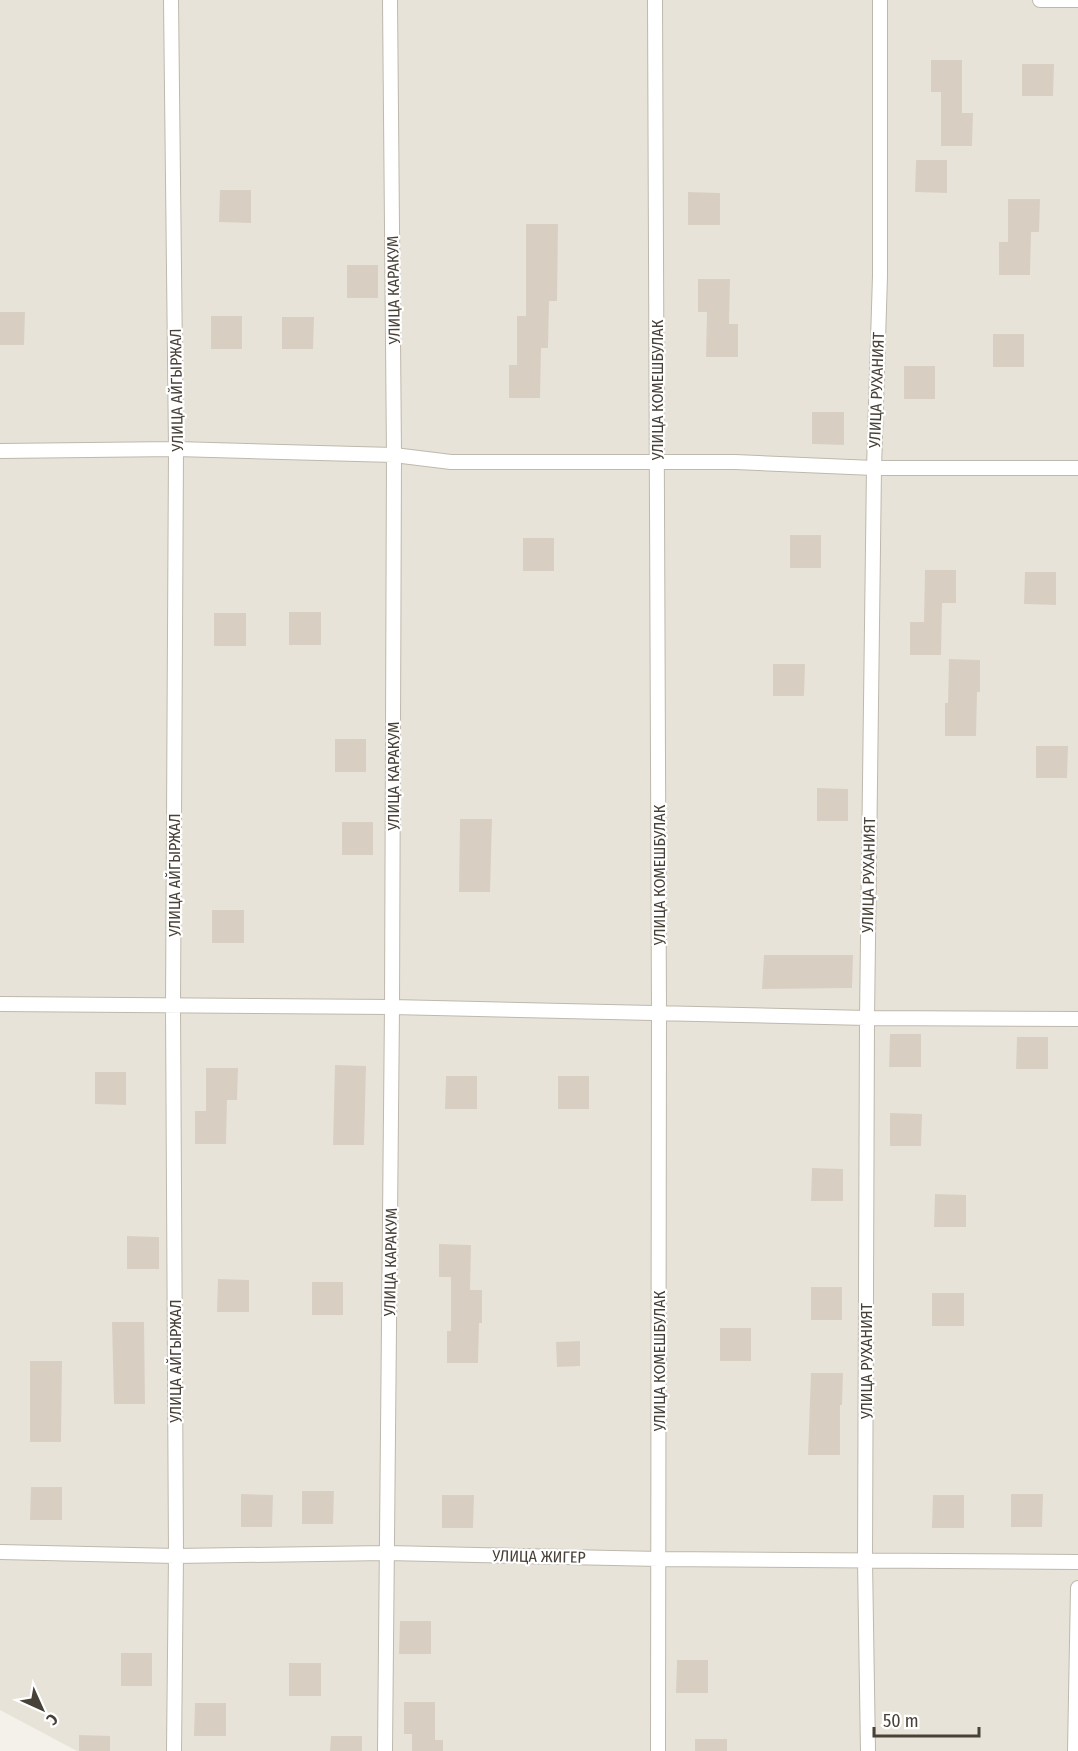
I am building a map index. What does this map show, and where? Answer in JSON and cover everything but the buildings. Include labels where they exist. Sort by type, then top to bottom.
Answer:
[{"type":"street","name":"УЛИЦА АЙГЫРЖАЛ","points":[[171,0],[176,449],[173,1006],[176,1556],[174,1751]]},
{"type":"street","name":"УЛИЦА КАРАКУМ","points":[[385,1751],[392,1007],[394,455],[390,0]]},
{"type":"street","name":"УЛИЦА КОМЕШБУЛАК","points":[[655,0],[659,1013],[658,1751]]},
{"type":"street","name":"УЛИЦА РУХАНИЯТ","points":[[868,1751],[865,1561],[867,1018],[874,468],[880,276],[879,0]]},
{"type":"street","points":[[1040,0],[1078,0]]},
{"type":"street","points":[[0,451],[176,449],[394,455],[451,462],[735,462],[874,468],[1078,468]]},
{"type":"street","points":[[0,1004],[392,1007],[867,1018],[1078,1019]]},
{"type":"street","name":"УЛИЦА ЖИГЕР","points":[[0,1552],[176,1556],[387,1553],[659,1559],[1078,1562]]},
{"type":"street","points":[[1075,1751],[1078,1588]]},
{"type":"shaded area","points":[[0,0],[1078,0],[1078,1751],[77,1751],[0,1710]]}]
